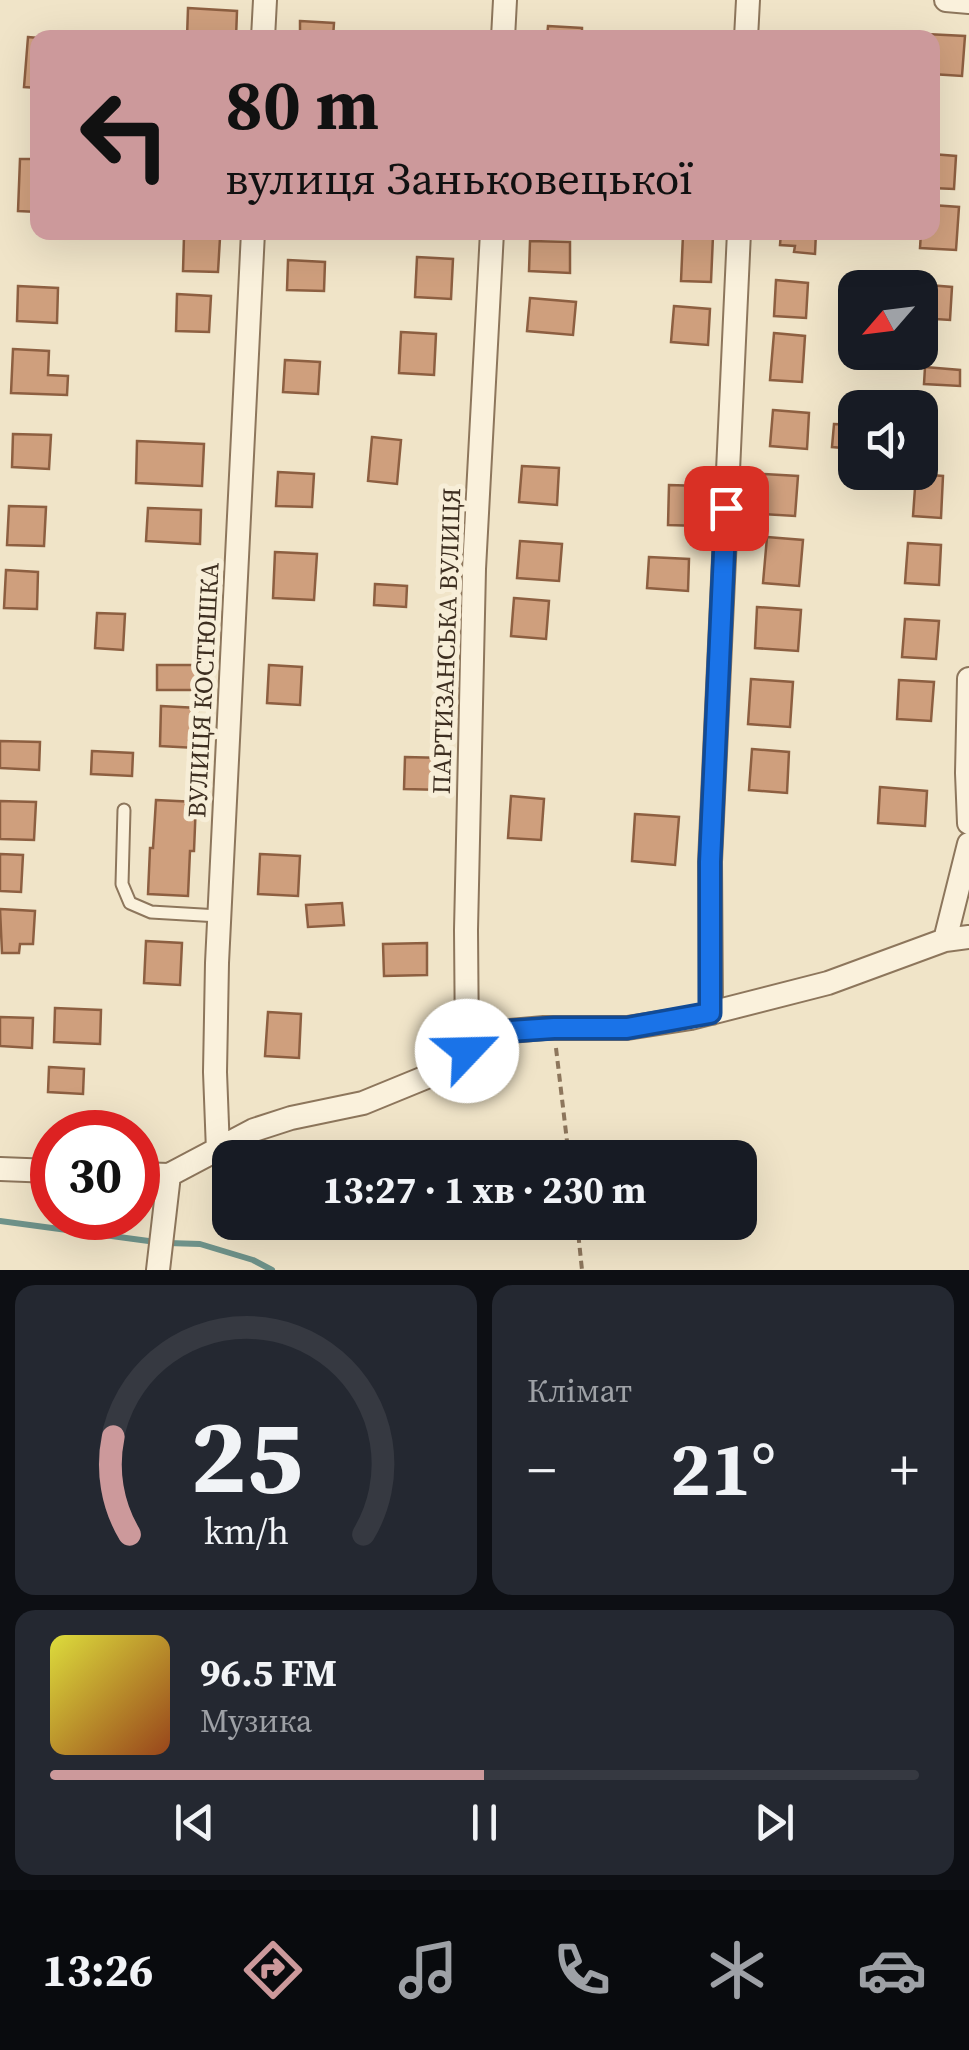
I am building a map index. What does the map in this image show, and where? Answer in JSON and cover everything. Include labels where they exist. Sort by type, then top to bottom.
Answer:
[{"type":"street","points":[[263,30],[265,0]]},
{"type":"street","points":[[503,30],[505,0]]},
{"type":"street","points":[[746,30],[748,0]]},
{"type":"street","points":[[946,0],[969,2]]},
{"type":"street","name":"ВУЛИЦЯ КОСТЮШКА","points":[[218,1140],[215,1072],[219,916],[253,240]]},
{"type":"street","name":"ПАРТИЗАНСЬКА ВУЛИЦЯ","points":[[467,1051],[474,570],[492,240]]},
{"type":"street","points":[[710,1013],[710,862],[739,240]]},
{"type":"street","points":[[969,679],[969,823]]},
{"type":"street","points":[[237,1140],[292,1118],[363,1103],[429,1076],[467,1051],[510,1031],[627,1028],[710,1013],[828,983],[957,938],[969,844]]},
{"type":"street","points":[[160,1175],[169,1175],[212,1154]]},
{"type":"street","points":[[0,1169],[30,1170]]},
{"type":"street","points":[[158,1270],[169,1175]]},
{"type":"lane","points":[[124,810],[122,884],[130,903],[151,912],[219,916]]},
{"type":"path","points":[[554,1028],[568,1140]]},
{"type":"path","points":[[579,1240],[582,1270]]},
{"type":"building","points":[[188,8],[237,11],[236,30],[187,30]]},
{"type":"building","points":[[300,21],[334,23],[334,30],[300,30]]},
{"type":"building","points":[[548,26],[582,28],[582,30],[548,30]]},
{"type":"building","points":[[940,35],[965,36],[962,76],[940,75]]},
{"type":"building","points":[[28,37],[30,37],[30,87],[24,87]]},
{"type":"building","points":[[940,155],[956,156],[954,189],[940,188]]},
{"type":"building","points":[[20,159],[30,159],[30,212],[18,211]]},
{"type":"building","points":[[940,206],[959,207],[956,250],[920,248],[920,240],[940,240]]},
{"type":"building","points":[[184,240],[220,240],[218,272],[183,271]]},
{"type":"building","points":[[683,240],[713,240],[711,282],[681,281]]},
{"type":"building","points":[[780,240],[816,240],[815,254],[794,252],[795,246],[780,245]]},
{"type":"building","points":[[530,241],[570,242],[570,273],[529,271]]},
{"type":"building","points":[[417,257],[453,259],[451,299],[415,297]]},
{"type":"building","points":[[288,260],[325,262],[324,291],[287,290]]},
{"type":"building","points":[[776,280],[808,283],[806,318],[774,316]]},
{"type":"building","points":[[18,286],[58,288],[57,323],[17,321]]},
{"type":"building","points":[[938,286],[952,287],[950,320],[938,319]]},
{"type":"building","points":[[177,294],[211,296],[209,332],[176,331]]},
{"type":"building","points":[[530,298],[576,302],[573,335],[527,331]]},
{"type":"building","points":[[674,306],[710,309],[708,345],[671,342]]},
{"type":"building","points":[[401,332],[436,334],[434,375],[399,373]]},
{"type":"building","points":[[774,333],[805,336],[802,382],[770,380]]},
{"type":"building","points":[[13,349],[49,351],[48,375],[68,376],[67,395],[11,393]]},
{"type":"building","points":[[285,360],[320,362],[318,394],[283,392]]},
{"type":"building","points":[[925,370],[960,370],[960,386],[924,384]]},
{"type":"building","points":[[773,410],[809,413],[807,449],[770,446]]},
{"type":"building","points":[[834,424],[838,424],[838,448],[832,447]]},
{"type":"building","points":[[13,434],[51,435],[49,469],[12,467]]},
{"type":"building","points":[[372,437],[401,440],[397,484],[368,481]]},
{"type":"building","points":[[137,441],[204,444],[202,486],[136,483]]},
{"type":"building","points":[[522,466],[559,468],[557,505],[519,502]]},
{"type":"building","points":[[278,472],[314,474],[312,507],[276,506]]},
{"type":"building","points":[[764,474],[798,476],[795,516],[761,514]]},
{"type":"building","points":[[938,476],[943,476],[941,518],[913,516],[915,490],[938,490]]},
{"type":"building","points":[[669,485],[701,486],[700,526],[668,525]]},
{"type":"building","points":[[9,506],[46,507],[44,546],[7,545]]},
{"type":"building","points":[[148,508],[201,510],[200,544],[146,541]]},
{"type":"building","points":[[767,537],[803,540],[799,586],[763,583]]},
{"type":"building","points":[[520,541],[562,544],[559,581],[517,578]]},
{"type":"building","points":[[908,543],[941,545],[939,585],[905,583]]},
{"type":"building","points":[[275,552],[317,554],[314,600],[273,598]]},
{"type":"building","points":[[649,557],[689,559],[688,591],[647,588]]},
{"type":"building","points":[[6,570],[38,572],[37,609],[4,608]]},
{"type":"building","points":[[375,584],[407,586],[406,607],[374,605]]},
{"type":"building","points":[[514,598],[549,601],[546,639],[511,636]]},
{"type":"building","points":[[757,607],[801,610],[798,651],[755,648]]},
{"type":"building","points":[[97,613],[125,614],[123,650],[95,648]]},
{"type":"building","points":[[905,619],[939,621],[936,659],[902,657]]},
{"type":"building","points":[[157,665],[201,665],[200,690],[157,690]]},
{"type":"building","points":[[269,665],[302,667],[300,705],[267,703]]},
{"type":"building","points":[[751,679],[793,682],[790,727],[748,724]]},
{"type":"building","points":[[899,680],[934,682],[931,721],[897,719]]},
{"type":"building","points":[[161,706],[198,708],[196,748],[160,746]]},
{"type":"building","points":[[0,741],[40,742],[39,770],[0,768]]},
{"type":"building","points":[[752,749],[789,752],[787,793],[749,790]]},
{"type":"building","points":[[92,751],[133,753],[132,776],[91,774]]},
{"type":"building","points":[[405,757],[445,758],[445,790],[404,789]]},
{"type":"building","points":[[880,787],[927,791],[925,826],[878,823]]},
{"type":"building","points":[[511,796],[544,799],[541,840],[508,838]]},
{"type":"building","points":[[156,800],[196,802],[188,896],[148,894]]},
{"type":"building","points":[[0,801],[36,802],[34,840],[0,839]]},
{"type":"building","points":[[635,814],[679,817],[675,865],[632,861]]},
{"type":"building","points":[[0,854],[23,855],[21,892],[0,891]]},
{"type":"building","points":[[260,854],[300,856],[298,896],[258,894]]},
{"type":"building","points":[[342,903],[344,925],[308,927],[306,905]]},
{"type":"building","points":[[0,909],[35,911],[33,944],[20,944],[19,953],[2,953]]},
{"type":"building","points":[[146,941],[182,943],[180,985],[144,983]]},
{"type":"building","points":[[427,943],[427,975],[384,976],[383,944]]},
{"type":"building","points":[[55,1008],[101,1010],[100,1044],[54,1042]]},
{"type":"building","points":[[268,1012],[301,1014],[299,1058],[265,1056]]},
{"type":"building","points":[[0,1017],[33,1018],[32,1048],[0,1046]]},
{"type":"building","points":[[49,1067],[84,1069],[83,1094],[48,1092]]},
{"type":"waterway","points":[[0,1221],[156,1242]]},
{"type":"waterway","points":[[168,1243],[200,1244],[272,1270]]},
{"type":"route","points":[[467,1051],[510,1031],[627,1028],[710,1013],[710,862],[726,508]]}]
